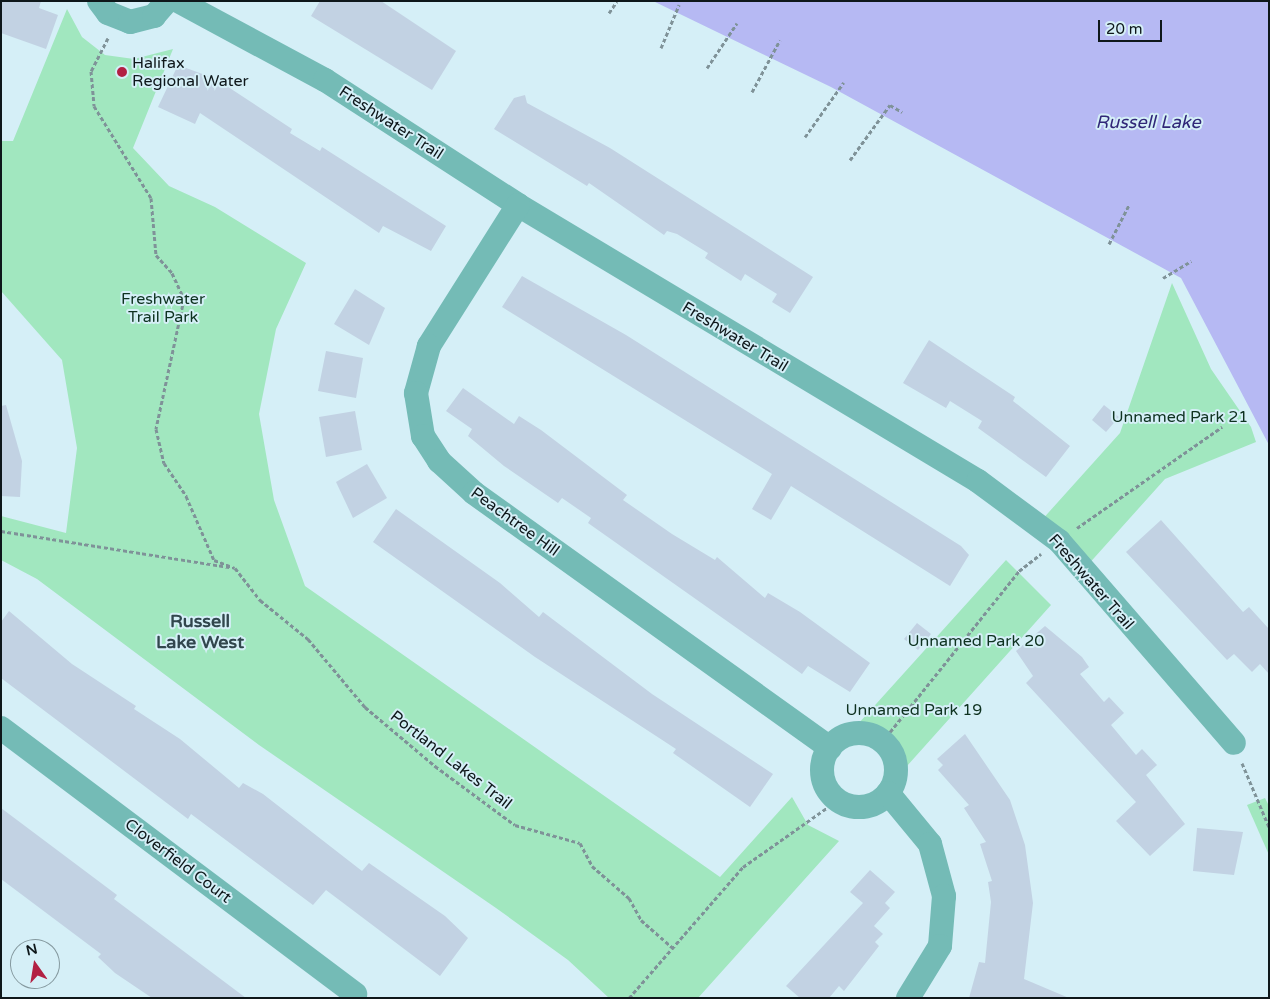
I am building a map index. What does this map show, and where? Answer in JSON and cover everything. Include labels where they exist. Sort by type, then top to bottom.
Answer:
[{"type":"street","points":[[99,1],[118,19],[142,21],[167,1]]},
{"type":"street","name":"Freshwater Trail","points":[[178,1],[316,75],[518,205],[978,481],[1059,541],[1234,744]]},
{"type":"street","name":"Peachtree Hill","points":[[518,205],[430,346],[416,393],[423,436],[439,461],[474,493],[830,748]]},
{"type":"street","name":"Cloverfield Court","points":[[1,728],[355,994]]},
{"type":"street","points":[[860,733],[882,742],[896,766],[888,793],[867,806],[838,800],[825,784],[822,772],[830,748],[849,734],[860,733]]},
{"type":"street","points":[[888,793],[930,844],[944,896],[940,946],[908,998]]},
{"type":"path","points":[[610,13],[617,1]]},
{"type":"path","points":[[661,48],[679,5]]},
{"type":"path","name":"Portland Lakes Trail","points":[[118,19],[91,71],[94,106],[124,150],[151,198],[156,255],[172,273],[184,299],[155,413],[160,450],[214,560],[235,568],[260,600],[308,640],[365,707],[515,825],[580,844],[592,866],[629,898],[641,920],[674,948]]},
{"type":"path","points":[[707,68],[737,24]]},
{"type":"path","points":[[752,92],[780,40]]},
{"type":"path","points":[[806,137],[844,82]]},
{"type":"path","points":[[850,160],[890,105],[902,112]]},
{"type":"path","points":[[1108,244],[1130,205]]},
{"type":"path","points":[[1163,278],[1191,261]]},
{"type":"path","points":[[882,742],[1019,571],[1222,427]]},
{"type":"path","points":[[1,531],[235,568]]},
{"type":"path","points":[[1234,744],[1269,827]]},
{"type":"path","points":[[629,998],[743,866],[838,800]]},
{"type":"green space","name":"Freshwater Trail Park","points":[[67,9],[82,37],[105,55],[134,59],[173,49],[133,148],[169,186],[215,207],[306,263],[276,329],[259,414],[274,500],[305,586],[720,877],[792,797],[808,825],[839,841],[698,998],[609,998],[568,960],[496,908],[259,745],[37,579],[1,560],[1,516],[66,533],[77,448],[62,360],[1,291],[1,141],[13,141]]},
{"type":"green space","name":"Unnamed Park 21","points":[[1172,283],[1211,369],[1251,427],[1256,442],[1165,479],[1086,567],[1040,522],[1120,433]]},
{"type":"green space","points":[[1006,560],[1051,605],[907,766],[887,737],[858,724]]},
{"type":"green space","points":[[1265,798],[1269,806],[1269,855],[1247,805]]},
{"type":"water","name":"Russell Lake","points":[[653,1],[1269,1],[1269,445],[1181,278],[831,87]]},
{"type":"building","points":[[1,1],[41,1],[39,8],[58,15],[46,49],[1,33]]},
{"type":"building","points":[[320,1],[381,1],[456,51],[432,90],[311,16]]},
{"type":"building","points":[[178,65],[216,79],[292,129],[290,133],[320,151],[322,147],[446,226],[431,251],[383,226],[379,233],[200,113],[195,124],[158,107]]},
{"type":"building","points":[[525,95],[527,103],[610,148],[813,277],[790,313],[772,302],[777,294],[745,274],[741,281],[705,258],[708,253],[677,234],[667,231],[664,235],[589,183],[587,186],[494,129],[514,98]]},
{"type":"building","points":[[522,276],[626,335],[961,546],[969,555],[950,586],[791,486],[771,520],[752,509],[772,474],[502,307]]},
{"type":"building","points":[[355,289],[385,308],[369,345],[334,324]]},
{"type":"building","points":[[929,340],[1015,397],[1013,401],[1070,446],[1046,477],[978,428],[982,421],[950,401],[946,408],[903,383]]},
{"type":"building","points":[[326,351],[363,358],[356,398],[318,391]]},
{"type":"building","points":[[463,388],[514,424],[519,416],[541,430],[627,495],[623,500],[672,534],[715,560],[717,557],[765,598],[768,593],[800,612],[870,663],[850,692],[808,666],[802,674],[588,523],[591,518],[562,498],[558,503],[504,466],[468,436],[472,429],[446,411]]},
{"type":"building","points":[[6,405],[22,461],[20,497],[1,496],[1,406]]},
{"type":"building","points":[[1104,405],[1119,417],[1106,432],[1092,420]]},
{"type":"building","points":[[355,411],[362,450],[326,457],[319,417]]},
{"type":"building","points":[[367,464],[387,498],[353,518],[336,482]]},
{"type":"building","points":[[396,509],[500,583],[539,617],[543,612],[652,694],[773,774],[750,807],[673,753],[676,749],[535,657],[373,542]]},
{"type":"building","points":[[1161,520],[1243,612],[1249,607],[1269,629],[1269,674],[1260,664],[1252,672],[1234,654],[1227,660],[1126,552]]},
{"type":"building","points":[[9,611],[72,664],[136,706],[134,709],[180,739],[239,788],[243,783],[263,794],[362,871],[369,863],[445,916],[468,938],[440,976],[326,890],[313,905],[191,814],[188,819],[1,678],[1,622]]},
{"type":"building","points":[[917,623],[931,634],[918,650],[904,639]]},
{"type":"building","points":[[1045,626],[1082,657],[1089,667],[1080,674],[1104,702],[1109,697],[1124,713],[1111,725],[1136,755],[1142,749],[1157,765],[1146,775],[1185,824],[1150,856],[1116,821],[1136,802],[1026,683],[1033,676],[1016,651]]},
{"type":"building","points":[[965,734],[1010,800],[1025,845],[1033,903],[1024,979],[1069,998],[969,998],[979,962],[985,963],[991,902],[988,882],[992,881],[980,844],[986,842],[964,808],[969,805],[938,770],[943,765],[937,759]]},
{"type":"building","points":[[1,808],[117,895],[114,899],[246,998],[152,998],[115,973],[98,957],[101,954],[1,879]]},
{"type":"building","points":[[1197,828],[1243,832],[1234,875],[1193,871]]},
{"type":"building","points":[[870,870],[895,892],[885,903],[890,908],[874,926],[883,934],[875,942],[879,946],[844,991],[839,986],[829,998],[800,998],[786,986],[863,903],[850,892]]},
{"type":"place","name":"Halifax Regional Water","points":[[122,72]]},
{"type":"district","name":"Russell Lake West","points":[[200,632]]},
{"type":"park label","name":"Unnamed Park 20","points":[[976,641]]},
{"type":"park label","name":"Unnamed Park 19","points":[[914,710]]}]
